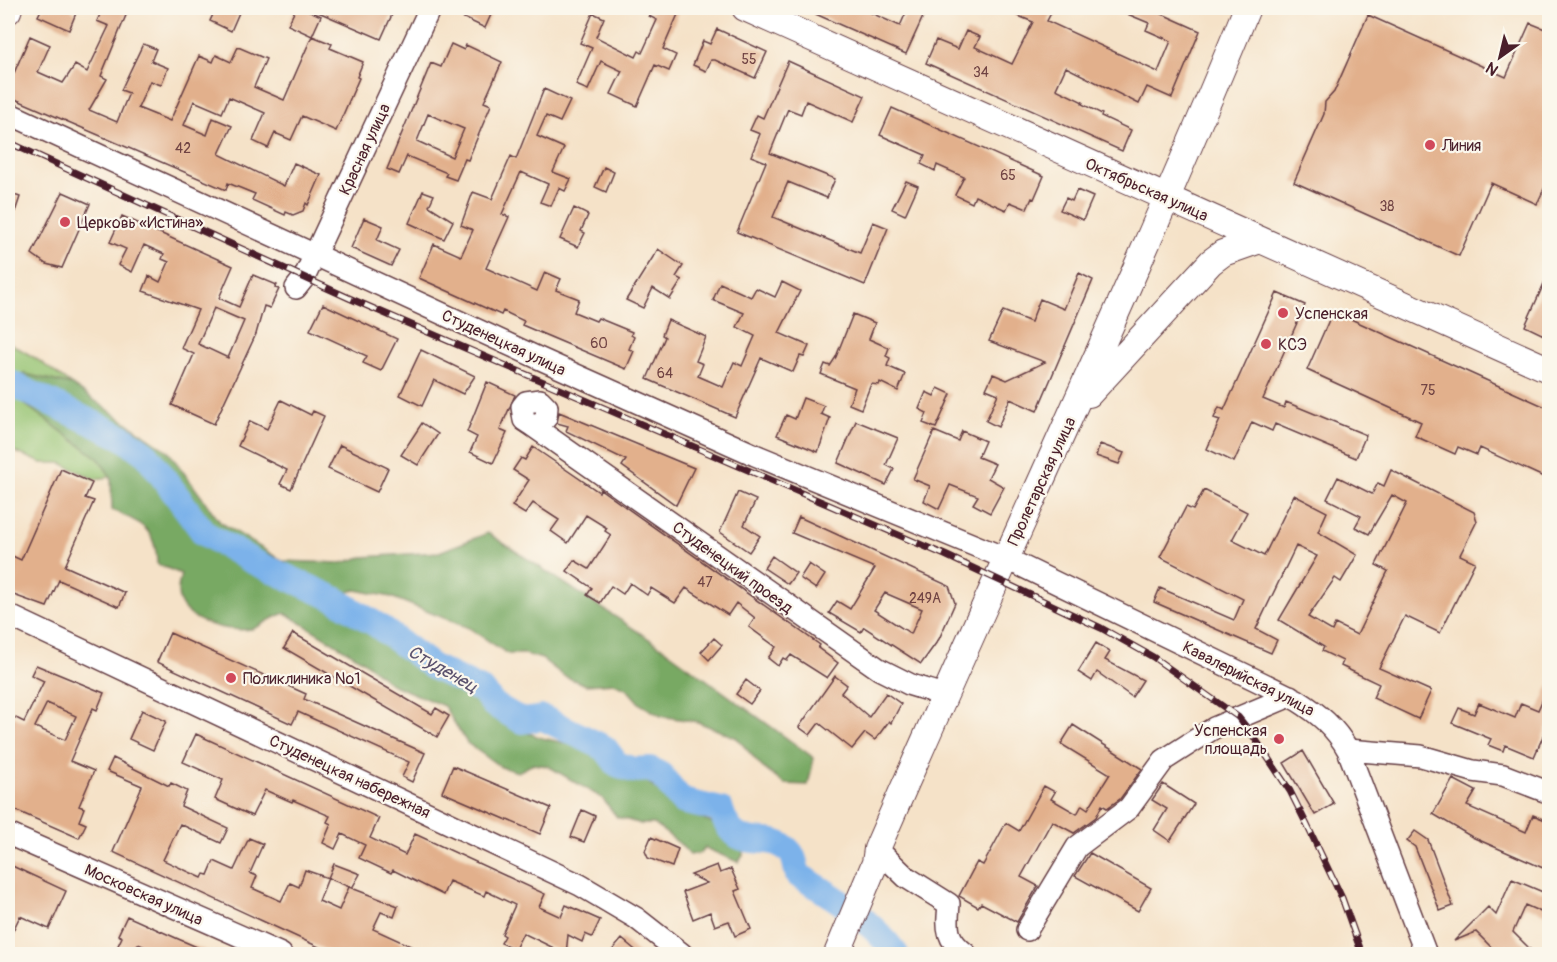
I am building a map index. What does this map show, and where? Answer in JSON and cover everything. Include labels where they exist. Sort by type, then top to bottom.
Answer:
[{"type":"main road","name":"Октябрьская улица","points":[[745,8],[1550,370]]},
{"type":"main road","name":"Пролетарская улица","points":[[841,946],[944,695],[1075,410],[1247,8]]},
{"type":"main road","points":[[1075,410],[1211,262],[1223,253],[1260,240]]},
{"type":"street","name":"Красная улица","points":[[296,288],[315,254],[430,8]]},
{"type":"street","name":"Студенецкая улица","points":[[8,113],[536,357],[755,455],[1005,558]]},
{"type":"street","name":"Студенецкий проезд","points":[[530,424],[879,669],[911,685],[944,695]]},
{"type":"street","name":"Кавалерийская улица","points":[[1005,558],[1290,696],[1321,715],[1339,735],[1347,750],[1426,954]]},
{"type":"street","name":"Студенецкая набережная","points":[[8,615],[580,885],[636,918],[682,954]]},
{"type":"street","points":[[1027,930],[1077,847],[1129,808],[1164,760],[1214,728],[1290,696]]},
{"type":"street","points":[[1347,750],[1421,756],[1473,771],[1503,775],[1550,793]]},
{"type":"street","name":"Московская улица","points":[[8,834],[281,954]]},
{"type":"street","points":[[876,856],[949,904],[946,931],[957,948],[966,954]]},
{"type":"green space","points":[[8,342],[72,385],[24,374],[22,402],[99,459],[111,477],[94,479],[61,463],[42,463],[8,449]]},
{"type":"green space","points":[[24,374],[72,385],[168,451],[220,522],[282,561],[342,563],[362,557],[439,552],[488,533],[663,648],[814,758],[808,785],[784,784],[762,767],[737,738],[698,722],[661,716],[640,704],[626,688],[614,683],[586,685],[564,676],[542,659],[525,654],[508,654],[469,628],[391,597],[356,590],[338,594],[336,605],[343,615],[464,689],[513,727],[542,738],[570,744],[641,776],[680,810],[717,825],[743,844],[743,855],[738,862],[705,848],[700,853],[690,855],[680,844],[654,824],[641,824],[617,817],[602,798],[548,766],[533,764],[518,772],[501,767],[467,743],[444,706],[391,684],[362,660],[285,613],[252,629],[243,630],[222,628],[201,621],[185,610],[180,602],[178,591],[181,574],[157,564],[154,543],[150,535],[132,519],[112,510],[111,477],[99,459],[22,402],[14,387],[16,379]]},
{"type":"building","points":[[42,8],[72,8],[71,10],[76,13],[69,30],[38,16]]},
{"type":"building","points":[[103,8],[129,8],[101,76],[107,79],[89,110],[117,122],[129,93],[121,90],[143,44],[156,49],[151,61],[168,68],[161,85],[150,81],[138,108],[170,121],[199,56],[213,62],[216,55],[231,62],[238,47],[266,59],[254,87],[284,100],[312,36],[332,44],[330,48],[363,62],[357,77],[359,78],[336,131],[302,116],[291,140],[275,133],[268,148],[253,141],[265,113],[229,97],[222,113],[194,101],[184,125],[207,135],[213,118],[232,126],[219,154],[284,186],[294,163],[321,175],[303,211],[293,215],[286,212],[285,215],[252,200],[255,194],[228,183],[226,190],[8,96],[8,87],[30,36],[50,45],[38,72],[63,83],[75,65],[87,72],[109,26],[97,21]]},
{"type":"building","points":[[216,8],[241,8],[231,31],[210,21]]},
{"type":"building","points":[[296,8],[303,8],[321,16],[312,36],[288,25]]},
{"type":"building","points":[[309,8],[395,8],[381,39]]},
{"type":"building","points":[[443,8],[494,8],[485,28]]},
{"type":"building","points":[[653,8],[668,8],[679,12],[663,49],[676,55],[669,71],[655,65],[637,106],[611,94],[622,71],[601,61],[588,90],[576,85],[592,48],[580,43],[593,13],[604,18],[596,37],[636,57],[639,51],[642,53],[657,20],[649,16]]},
{"type":"building","points":[[802,8],[874,8],[871,13],[900,26],[908,8],[927,8],[906,54]]},
{"type":"building","points":[[999,8],[1044,8],[1052,11],[1047,21],[1158,72],[1171,41],[1146,30],[1149,23],[1113,8],[1149,8],[1200,31],[1172,98],[1147,87],[1139,104],[1066,67],[1056,89],[1083,102],[1082,104],[1102,114],[1101,116],[1131,130],[1122,151],[926,63],[936,40],[958,49],[966,31],[980,37],[975,47],[1012,64],[1033,22]]},
{"type":"building","name":"Линия","points":[[1368,15],[1506,77],[1530,23],[1550,31],[1550,176],[1537,204],[1491,183],[1459,256],[1294,182],[1324,114],[1325,102],[1334,92]]},
{"type":"building","points":[[717,29],[767,52],[755,78],[715,60],[711,60],[706,71],[693,65],[703,41],[710,44]]},
{"type":"building","points":[[451,44],[464,50],[466,45],[502,62],[484,102],[491,105],[468,160],[465,159],[456,180],[445,176],[447,173],[407,156],[399,174],[387,169],[431,63],[441,67]],"holes":[[[428,114],[464,129],[452,157],[417,141]]]},
{"type":"building","points":[[788,61],[865,96],[853,122],[806,101],[801,114],[788,109],[770,153],[835,179],[827,198],[788,182],[773,217],[860,253],[873,222],[888,228],[865,285],[737,232],[766,162],[751,156],[760,134],[750,130],[757,115],[763,118]]},
{"type":"building","points":[[544,89],[570,101],[560,122],[546,116],[537,136],[564,148],[553,172],[571,179],[565,191],[559,188],[551,206],[540,202],[548,184],[521,172],[502,214],[509,217],[486,268],[537,291],[545,272],[561,279],[556,290],[579,299],[574,312],[596,321],[598,318],[632,332],[631,335],[634,337],[629,349],[634,351],[626,369],[522,325],[524,321],[503,311],[501,315],[419,278],[434,244],[461,256],[473,230],[461,225],[473,192],[492,199],[511,156],[516,159]]},
{"type":"building","points":[[892,108],[1044,176],[1034,199],[1032,198],[1027,209],[1010,202],[1006,210],[975,196],[972,203],[955,195],[964,177],[937,165],[935,171],[921,164],[925,155],[880,135]]},
{"type":"building","points":[[604,167],[614,172],[606,192],[595,187]]},
{"type":"building","points":[[906,181],[918,186],[905,215],[892,209]]},
{"type":"building","points":[[1077,190],[1093,197],[1083,220],[1060,210],[1066,198],[1072,201]]},
{"type":"building","points":[[423,191],[434,195],[429,206],[453,221],[444,239],[409,223]]},
{"type":"building","name":"Церковь «Истина»","points":[[63,192],[90,204],[62,268],[46,264],[32,254]]},
{"type":"building","points":[[8,193],[20,197],[10,227],[8,227]]},
{"type":"building","points":[[574,208],[588,215],[581,231],[585,233],[578,247],[560,239]]},
{"type":"building","points":[[122,216],[233,266],[219,298],[239,307],[253,275],[277,285],[275,288],[279,289],[270,308],[264,306],[256,334],[214,424],[172,405],[194,354],[181,348],[198,310],[143,291],[149,276],[160,282],[169,262],[162,259],[164,254],[144,245],[132,272],[118,265],[126,249],[110,242]],"holes":[[[214,308],[244,321],[228,358],[198,344]]]},
{"type":"building","points":[[364,218],[383,226],[377,240],[399,250],[391,266],[351,248]]},
{"type":"building","points":[[658,249],[683,266],[676,277],[682,280],[670,299],[653,288],[643,308],[626,300]]},
{"type":"building","points":[[1550,270],[1550,338],[1525,326]]},
{"type":"building","points":[[1079,273],[1093,280],[1037,411],[1010,399],[998,427],[986,421],[998,394],[986,389],[993,374],[1007,380],[1045,362],[989,341],[1003,311],[1031,322],[1040,299],[1064,309]]},
{"type":"building","points":[[782,282],[800,291],[779,333],[809,346],[804,357],[800,356],[793,372],[761,358],[735,417],[647,379],[665,337],[662,335],[668,320],[706,337],[696,361],[703,364],[698,376],[723,387],[734,362],[742,366],[755,336],[737,327],[744,313],[713,300],[720,283],[751,297],[756,288],[775,297]]},
{"type":"building","points":[[1277,293],[1305,305],[1263,399],[1284,408],[1286,402],[1366,435],[1356,458],[1275,424],[1272,431],[1252,422],[1234,462],[1207,449],[1220,420],[1214,418],[1219,407],[1224,410]]},
{"type":"building","points":[[323,304],[397,339],[381,371],[363,363],[367,356],[310,330]]},
{"type":"building","points":[[1333,311],[1550,409],[1550,480],[1480,448],[1477,455],[1458,447],[1455,454],[1415,436],[1421,422],[1307,370]]},
{"type":"building","points":[[853,314],[875,323],[869,339],[889,348],[886,356],[890,358],[887,366],[905,374],[898,391],[880,382],[879,385],[871,384],[861,409],[849,404],[855,388],[821,374],[825,364],[830,366],[836,357]]},
{"type":"building","points":[[421,350],[475,376],[463,394],[434,380],[422,406],[400,395]]},
{"type":"building","points":[[487,382],[515,395],[500,430],[507,433],[493,463],[470,452],[477,437],[467,432]]},
{"type":"building","points":[[938,388],[951,394],[936,428],[923,423],[927,413],[919,409],[926,392],[934,396]]},
{"type":"building","points":[[803,398],[824,406],[821,414],[830,418],[818,452],[777,435],[786,415],[795,419]]},
{"type":"building","points":[[281,400],[311,415],[313,411],[324,416],[291,489],[280,484],[287,470],[238,446],[250,421],[267,429]]},
{"type":"building","points":[[559,412],[694,468],[676,505],[622,466],[626,460],[566,431],[568,426],[557,423]]},
{"type":"building","points":[[856,421],[898,438],[886,465],[894,469],[886,485],[838,463]]},
{"type":"building","points":[[422,423],[438,434],[418,465],[401,455]]},
{"type":"building","points":[[934,431],[958,441],[962,431],[985,441],[978,457],[995,464],[988,478],[1004,487],[990,513],[973,504],[978,496],[950,485],[939,509],[924,501],[930,486],[913,479]]},
{"type":"building","points":[[1100,444],[1124,453],[1119,464],[1096,456]]},
{"type":"building","points":[[340,445],[388,468],[377,492],[328,469]]},
{"type":"building","points":[[533,447],[599,492],[600,489],[820,645],[818,648],[838,663],[827,678],[791,655],[787,660],[783,658],[778,666],[768,658],[776,647],[749,627],[755,618],[736,603],[728,615],[686,588],[675,603],[651,588],[647,595],[630,583],[623,594],[611,586],[600,603],[587,595],[592,588],[567,571],[574,560],[589,569],[611,535],[605,531],[607,528],[586,515],[568,543],[551,531],[559,520],[533,503],[525,514],[512,506],[529,480],[513,470],[521,458],[525,460]]},
{"type":"building","points":[[61,469],[92,483],[85,498],[94,501],[65,566],[125,593],[119,607],[59,580],[47,607],[8,593],[8,554],[21,560]]},
{"type":"building","points":[[1391,470],[1474,512],[1477,521],[1460,555],[1475,562],[1440,633],[1405,616],[1379,668],[1431,691],[1418,719],[1373,698],[1379,684],[1341,666],[1343,661],[1322,651],[1324,647],[1279,620],[1317,556],[1296,546],[1256,629],[1277,640],[1271,653],[1154,602],[1160,588],[1234,620],[1243,599],[1160,557],[1186,507],[1193,510],[1204,490],[1247,512],[1232,540],[1264,556],[1294,495],[1327,512],[1318,532],[1357,555],[1341,582],[1335,578],[1308,617],[1332,631],[1335,624],[1357,635],[1388,571],[1376,565],[1407,503],[1392,495],[1369,534],[1355,527],[1361,516],[1327,499],[1338,477],[1372,494],[1378,483],[1384,486]]},
{"type":"building","points":[[738,492],[756,500],[744,525],[760,536],[749,552],[720,532]]},
{"type":"building","points":[[799,517],[949,586],[955,603],[939,639],[921,664],[864,627],[861,632],[829,613],[837,601],[850,609],[875,568],[792,533]],"holes":[[[885,593],[922,609],[911,634],[874,610]]]},
{"type":"building","points":[[772,556],[796,573],[788,584],[764,568]]},
{"type":"building","points":[[809,564],[825,575],[816,589],[800,578]]},
{"type":"building","name":"Поликлиника №1","points":[[170,633],[306,694],[304,699],[425,753],[412,782],[402,777],[409,762],[298,712],[292,724],[157,662]]},
{"type":"building","points":[[293,633],[432,714],[436,708],[449,716],[437,737],[284,648]]},
{"type":"building","points":[[714,638],[722,645],[709,660],[701,652]]},
{"type":"building","points":[[1096,643],[1110,652],[1105,660],[1143,680],[1132,697],[1097,672],[1092,681],[1078,672]]},
{"type":"building","points":[[36,665],[104,693],[97,710],[93,708],[70,761],[94,771],[79,806],[84,808],[79,821],[86,824],[79,838],[8,807],[8,714],[24,722],[44,681],[31,675]],"holes":[[[47,703],[76,716],[65,740],[35,727]]]},
{"type":"building","points":[[835,676],[847,685],[841,693],[869,717],[886,693],[901,704],[891,723],[889,721],[875,740],[865,733],[852,749],[819,723],[810,735],[799,727]]},
{"type":"building","points":[[746,680],[760,691],[750,704],[736,694]]},
{"type":"building","points":[[1550,683],[1550,720],[1534,757],[1505,745],[1503,751],[1488,745],[1491,739],[1452,723],[1459,708],[1474,714],[1479,703],[1515,718],[1521,703],[1538,710]]},
{"type":"building","points":[[142,710],[166,721],[153,750],[129,739]]},
{"type":"building","points":[[1073,725],[1142,769],[1120,799],[1107,808],[1102,805],[1096,817],[1074,833],[1052,821],[1021,877],[1038,886],[1017,922],[981,903],[978,907],[959,896],[977,862],[983,865],[1006,823],[1019,831],[1044,786],[1055,792],[1051,799],[1077,814],[1082,805],[1088,809],[1110,774],[1061,744]]},
{"type":"building","points":[[196,734],[379,818],[370,838],[405,855],[415,834],[545,894],[539,907],[561,917],[566,905],[600,920],[592,937],[585,934],[582,942],[568,935],[566,954],[523,933],[515,949],[501,943],[505,936],[502,934],[515,905],[486,891],[484,896],[449,881],[443,895],[393,870],[391,873],[359,858],[365,845],[342,834],[335,849],[323,843],[331,824],[327,822],[330,816],[265,790],[252,816],[215,799],[223,780],[183,762]]},
{"type":"building","points":[[1303,751],[1334,804],[1315,815],[1284,763]]},
{"type":"building","points":[[113,758],[169,786],[171,783],[187,791],[181,806],[228,828],[221,843],[180,824],[163,860],[202,878],[204,874],[208,875],[214,861],[234,870],[249,838],[263,844],[250,873],[257,876],[252,888],[281,901],[290,883],[299,887],[305,870],[328,878],[319,901],[339,910],[349,887],[398,906],[394,917],[381,912],[373,929],[428,954],[334,954],[113,852],[142,786],[107,771]]},
{"type":"building","points":[[453,766],[551,808],[540,834],[442,792]]},
{"type":"building","points":[[1453,779],[1476,791],[1467,806],[1526,832],[1533,815],[1550,822],[1546,841],[1550,842],[1550,871],[1472,837],[1433,814]]},
{"type":"building","points":[[1163,784],[1194,804],[1170,841],[1154,830],[1167,809],[1152,800]]},
{"type":"building","points":[[582,810],[595,816],[584,842],[571,837]]},
{"type":"building","points":[[1415,831],[1428,840],[1453,906],[1440,911],[1415,847],[1407,841]]},
{"type":"building","points":[[651,837],[678,849],[672,867],[648,858],[645,851]]},
{"type":"building","points":[[1090,853],[1151,888],[1138,911],[1075,876]]},
{"type":"building","points":[[8,864],[66,891],[49,929],[20,916],[8,941]]},
{"type":"building","points":[[334,864],[360,874],[352,888],[328,878]]},
{"type":"building","points":[[717,865],[720,873],[731,869],[740,889],[735,891],[751,929],[735,936],[729,921],[715,926],[710,912],[693,919],[683,892],[707,883],[691,875]]},
{"type":"building","points":[[1512,879],[1550,895],[1550,916],[1525,905],[1513,932],[1535,954],[1498,954],[1476,932],[1454,941],[1488,907],[1496,915]]},
{"type":"building","points":[[127,916],[213,954],[162,954],[138,944],[133,954],[114,954],[122,937],[118,935]]},
{"type":"building","points":[[622,939],[640,954],[609,954]]},
{"type":"waterway","name":"Студенец","points":[[8,382],[124,438],[147,455],[204,533],[252,561],[335,599],[377,625],[433,667],[483,691],[493,704],[522,721],[543,718],[605,748],[617,764],[633,770],[650,769],[661,775],[682,801],[721,810],[727,825],[735,834],[744,838],[782,845],[791,853],[798,875],[863,919],[896,954]]},
{"type":"railway","points":[[8,142],[349,298],[945,555],[1101,628],[1153,657],[1238,717],[1254,737],[1290,791],[1307,825],[1342,898],[1362,954]]},
{"type":"place","name":"Линия","points":[[1430,145]]},
{"type":"place","name":"Церковь «Истина»","points":[[65,222]]},
{"type":"place","name":"Успенская","points":[[1283,313]]},
{"type":"place","name":"КСЭ","points":[[1266,344]]},
{"type":"place","name":"Поликлиника №1","points":[[231,678]]},
{"type":"place","name":"Успенская площадь","points":[[1279,739]]}]
